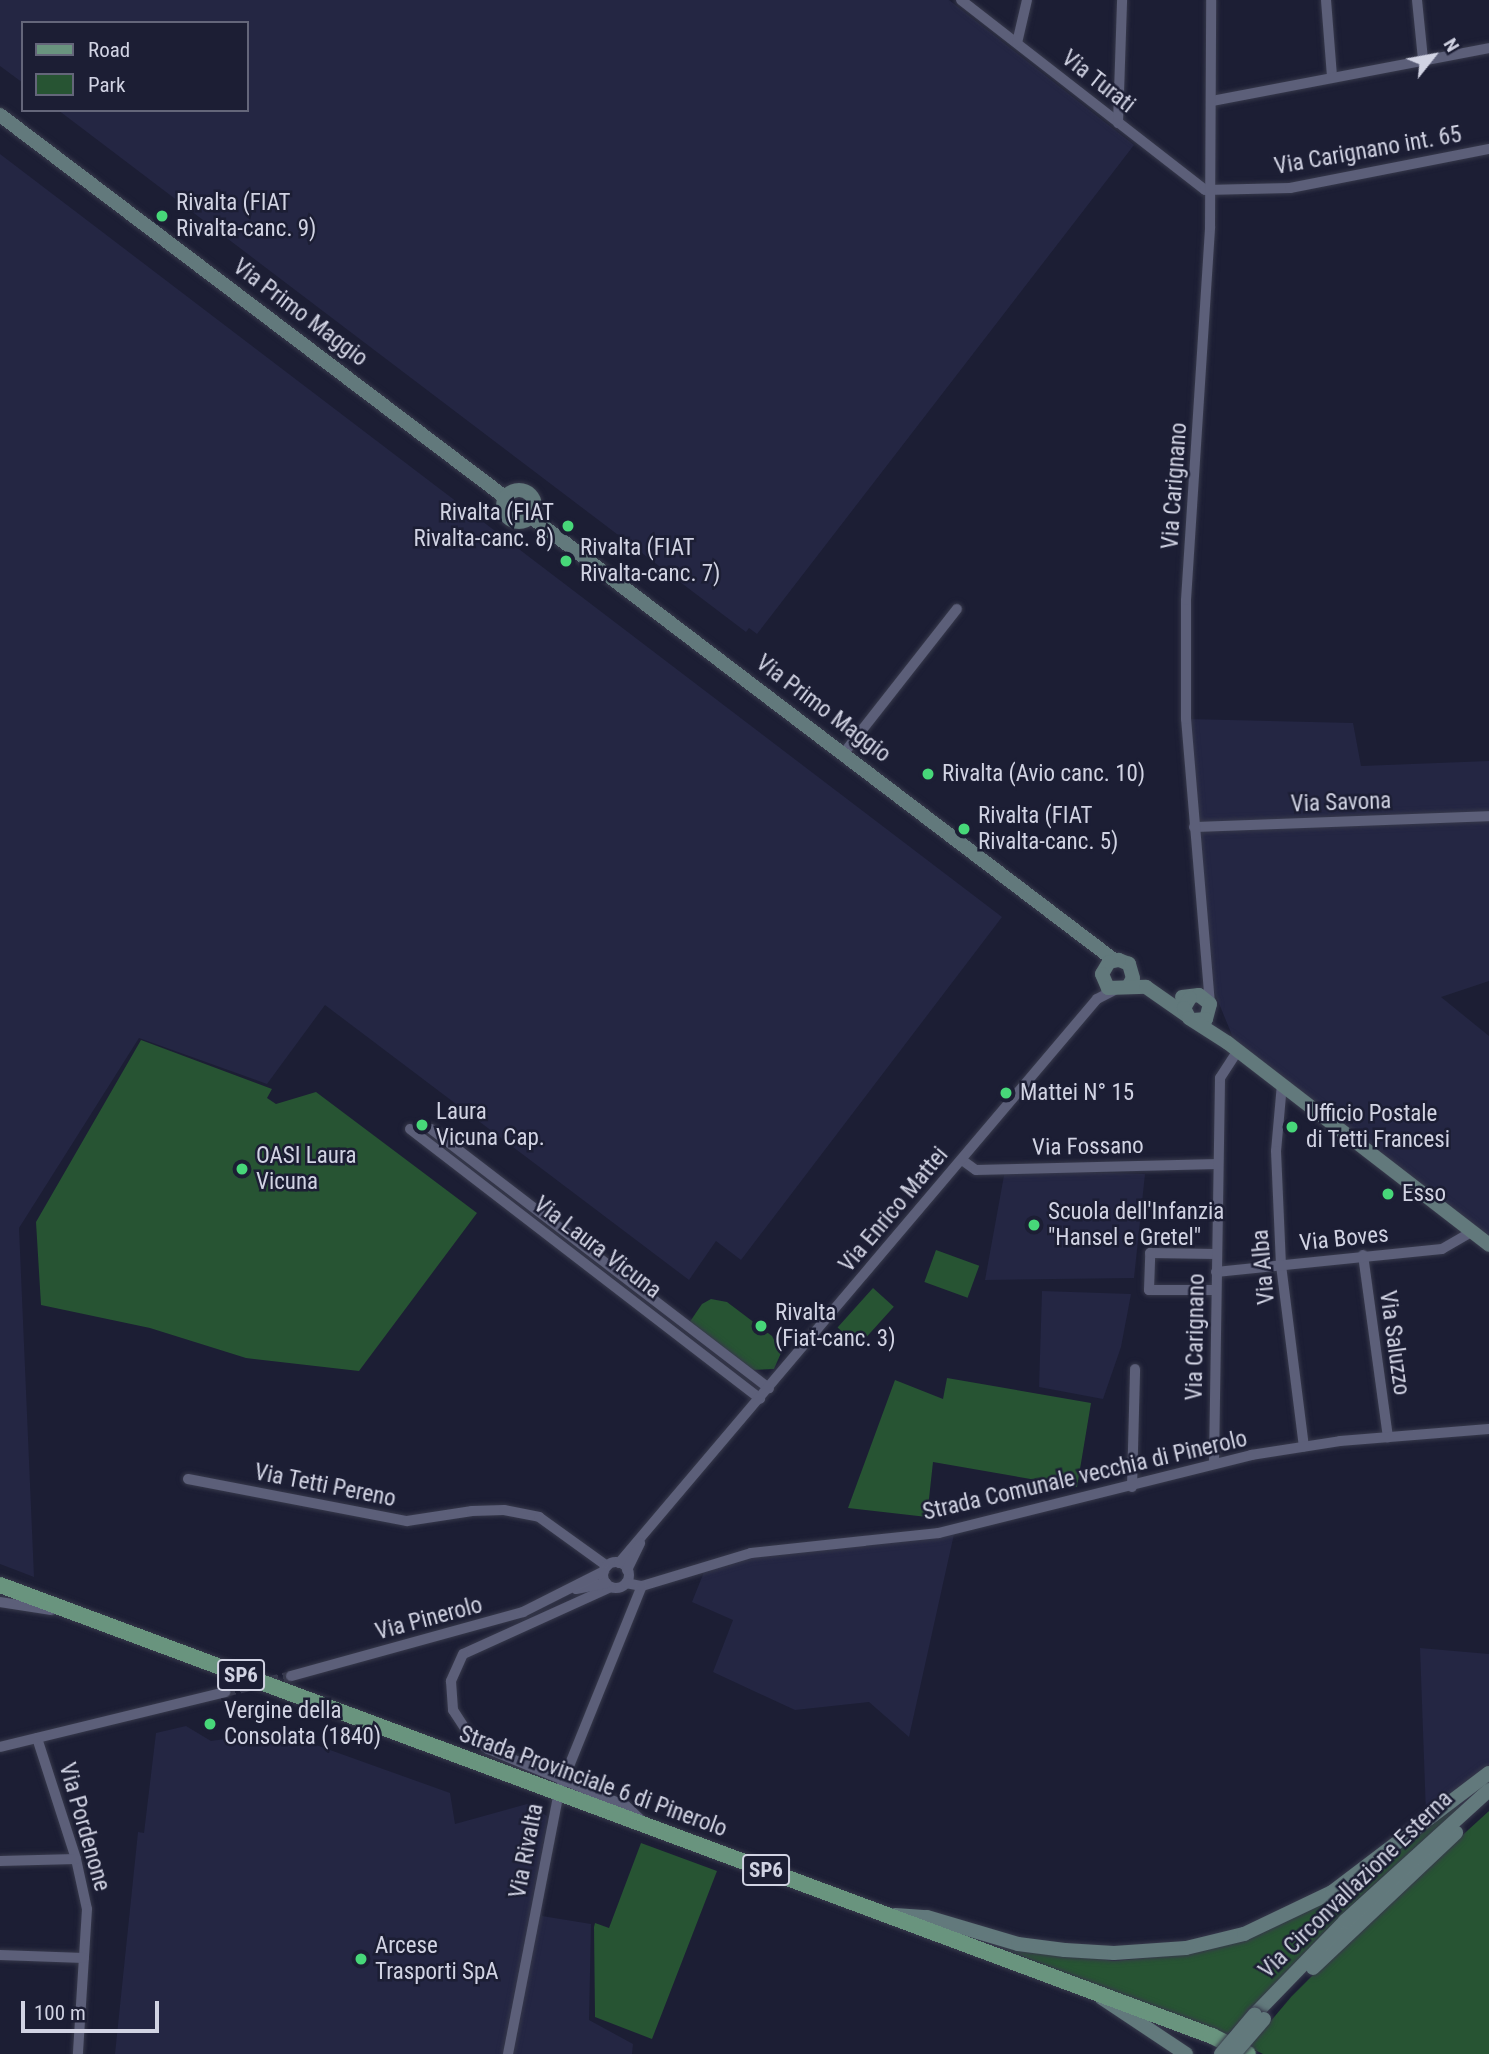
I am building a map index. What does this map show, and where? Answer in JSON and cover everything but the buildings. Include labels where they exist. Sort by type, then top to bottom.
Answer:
[{"type":"main road","name":"Via Primo Maggio","points":[[0,115],[506,498]]},
{"type":"main road","points":[[514,491],[529,494],[535,507],[531,517],[519,522],[508,518],[503,506],[506,498],[514,491]]},
{"type":"main road","name":"Via Primo Maggio","points":[[531,517],[1088,938],[1106,969]]},
{"type":"main road","points":[[1233,1046],[1203,997],[1177,996],[1133,972],[1125,961],[1106,969],[1113,991],[1128,987],[1146,987],[1233,1046],[1489,1245]]},
{"type":"main road","points":[[1128,987],[1133,972]]},
{"type":"main road","points":[[1189,1018],[1190,998]]},
{"type":"main road","points":[[1189,1018],[1202,1020],[1210,1008]]},
{"type":"main road","name":"Strada Provinciale 6 di Pinerolo","points":[[0,1585],[562,1785],[648,1826],[1212,2036],[1248,2054]]},
{"type":"main road","points":[[884,1914],[927,1917],[1018,1944],[1065,1950],[1114,1953],[1186,1948],[1244,1934],[1332,1892],[1489,1773]]},
{"type":"main road","name":"Via Circonvallazione Esterna","points":[[1259,2017],[1345,1921],[1489,1790]]},
{"type":"main road","name":"Via Circonvallazione Esterna","points":[[1259,2017],[1489,1803]]},
{"type":"main road","points":[[1096,1993],[1185,2054]]},
{"type":"main road","points":[[1221,2054],[1259,2017]]},
{"type":"main road","points":[[1234,2054],[1259,2017]]},
{"type":"street","name":"Via Turati","points":[[961,0],[1118,123],[1212,191]]},
{"type":"street","points":[[1017,43],[1027,0]]},
{"type":"street","points":[[1118,123],[1122,0]]},
{"type":"street","name":"Via Carignano","points":[[1210,1008],[1186,719],[1186,600],[1212,191],[1211,0]]},
{"type":"street","points":[[1326,0],[1332,77]]},
{"type":"street","points":[[1417,0],[1423,59]]},
{"type":"street","points":[[1212,102],[1489,48]]},
{"type":"street","name":"Via Carignano int. 65","points":[[1212,191],[1290,188],[1489,149]]},
{"type":"street","points":[[844,753],[957,609]]},
{"type":"street","name":"Via Savona","points":[[1194,827],[1489,816]]},
{"type":"street","name":"Via Enrico Mattei","points":[[625,1573],[640,1543],[1097,999],[1106,969]]},
{"type":"street","points":[[1190,998],[1206,974]]},
{"type":"street","name":"Via Enrico Mattei","points":[[1097,999],[1113,991]]},
{"type":"street","name":"Via Carignano","points":[[1213,1462],[1220,1078],[1233,1046]]},
{"type":"street","name":"Via Alba","points":[[1282,1084],[1276,1150],[1281,1265],[1304,1447]]},
{"type":"street","name":"Via Laura Vicuna","points":[[410,1129],[760,1399]]},
{"type":"street","name":"Via Laura Vicuna","points":[[431,1129],[769,1388]]},
{"type":"street","name":"Via Fossano","points":[[962,1160],[976,1170],[1218,1164]]},
{"type":"street","name":"Via Boves","points":[[1216,1272],[1442,1249],[1472,1231]]},
{"type":"street","points":[[1216,1254],[1150,1252],[1149,1290],[1216,1290]]},
{"type":"street","name":"Via Saluzzo","points":[[1363,1255],[1388,1437]]},
{"type":"street","points":[[1132,1487],[1135,1369]]},
{"type":"street","name":"Strada Comunale vecchia di Pinerolo","points":[[647,1584],[751,1553],[939,1532],[1132,1487],[1213,1462],[1304,1447],[1489,1429]]},
{"type":"street","name":"Via Tetti Pereno","points":[[188,1479],[407,1521],[472,1511],[539,1517],[605,1568]]},
{"type":"street","points":[[605,1568],[608,1585]]},
{"type":"street","name":"Via Pinerolo","points":[[291,1675],[493,1622],[572,1590],[605,1568],[625,1573]]},
{"type":"street","points":[[562,1785],[539,1770],[488,1749],[468,1733],[453,1710],[451,1681],[463,1654],[475,1645],[608,1585],[625,1573],[647,1584]]},
{"type":"street","name":"Via Rivalta","points":[[508,2054],[562,1785],[647,1584]]},
{"type":"street","name":"Via Pinerolo","points":[[572,1590],[608,1585]]},
{"type":"street","points":[[0,1602],[78,1614]]},
{"type":"street","points":[[0,1748],[225,1692]]},
{"type":"street","name":"Via Pordenone","points":[[37,1738],[76,1858],[87,1909],[78,2054]]},
{"type":"street","points":[[0,1861],[76,1858]]},
{"type":"street","points":[[0,1955],[84,1958]]},
{"type":"shaded area","points":[[0,0],[949,0],[1134,145],[757,634],[749,628],[746,632],[61,112],[248,112],[248,21],[21,21],[21,82],[0,66]]},
{"type":"shaded area","points":[[0,154],[1002,917],[741,1260],[716,1241],[689,1280],[325,1005],[267,1084],[139,1038],[19,1228],[34,1577],[0,1564]]},
{"type":"shaded area","points":[[1186,719],[1353,723],[1361,766],[1489,761],[1489,981],[1441,997],[1489,1036],[1489,1244],[1238,1050],[1207,974]]},
{"type":"shaded area","points":[[1005,1170],[1145,1174],[1134,1278],[985,1280]]},
{"type":"shaded area","points":[[1042,1291],[1131,1294],[1121,1347],[1103,1399],[1039,1387]]},
{"type":"shaded area","points":[[954,1534],[909,1737],[869,1702],[795,1710],[713,1672],[733,1620],[692,1602],[706,1567],[750,1557]]},
{"type":"shaded area","points":[[1420,1648],[1489,1654],[1489,1765],[1426,1814]]},
{"type":"shaded area","points":[[186,1726],[211,1741],[277,1731],[450,1793],[455,1824],[527,1804],[547,1816],[542,1916],[591,1924],[589,2020],[633,2044],[632,2054],[115,2054],[138,1832],[144,1833],[156,1733]]},
{"type":"green space","name":"OASI Laura Vicuna","points":[[141,1040],[272,1089],[267,1098],[276,1104],[316,1092],[477,1213],[359,1371],[246,1358],[150,1328],[41,1305],[36,1222]]},
{"type":"green space","points":[[936,1250],[979,1266],[968,1298],[924,1282]]},
{"type":"green space","points":[[873,1288],[894,1307],[858,1346],[838,1327]]},
{"type":"green space","points":[[711,1299],[727,1302],[772,1336],[781,1353],[774,1369],[750,1370],[689,1323],[702,1304]]},
{"type":"green space","points":[[947,1378],[1091,1403],[1077,1487],[933,1462],[927,1517],[848,1508],[895,1380],[943,1399]]},
{"type":"green space","points":[[1457,1802],[1460,1807],[1340,1916],[1227,2035],[993,1945],[1114,1961],[1187,1954],[1246,1940],[1335,1897]]},
{"type":"green space","points":[[1489,1811],[1489,2054],[1263,2054],[1249,2047],[1291,1997],[1355,1933]]},
{"type":"green space","points":[[641,1843],[717,1871],[652,2039],[595,2017],[595,1923],[609,1928]]},
{"type":"tunnel","points":[[225,1692],[291,1676]]},
{"type":"place","name":"Rivalta (FIAT Rivalta-canc. 9)","points":[[162,216]]},
{"type":"place","name":"Rivalta (FIAT Rivalta-canc. 8)","points":[[568,526]]},
{"type":"place","name":"Rivalta (FIAT Rivalta-canc. 7)","points":[[566,561]]},
{"type":"place","name":"Rivalta (Avio canc. 10)","points":[[928,774]]},
{"type":"place","name":"Rivalta (FIAT Rivalta-canc. 5)","points":[[964,829]]},
{"type":"place","name":"Mattei N° 15","points":[[1006,1093]]},
{"type":"place","name":"Laura Vicuna Cap.","points":[[422,1125]]},
{"type":"place","name":"Ufficio Postale di Tetti Francesi","points":[[1292,1127]]},
{"type":"place","name":"OASI Laura Vicuna","points":[[242,1169]]},
{"type":"place","name":"Esso","points":[[1388,1194]]},
{"type":"place","name":"Scuola dell'Infanzia \"Hansel e Gretel\"","points":[[1034,1225]]},
{"type":"place","name":"Rivalta (Fiat-canc. 3)","points":[[761,1326]]},
{"type":"place","name":"Vergine della Consolata (1840)","points":[[210,1724]]},
{"type":"place","name":"Arcese Trasporti SpA","points":[[361,1959]]}]
